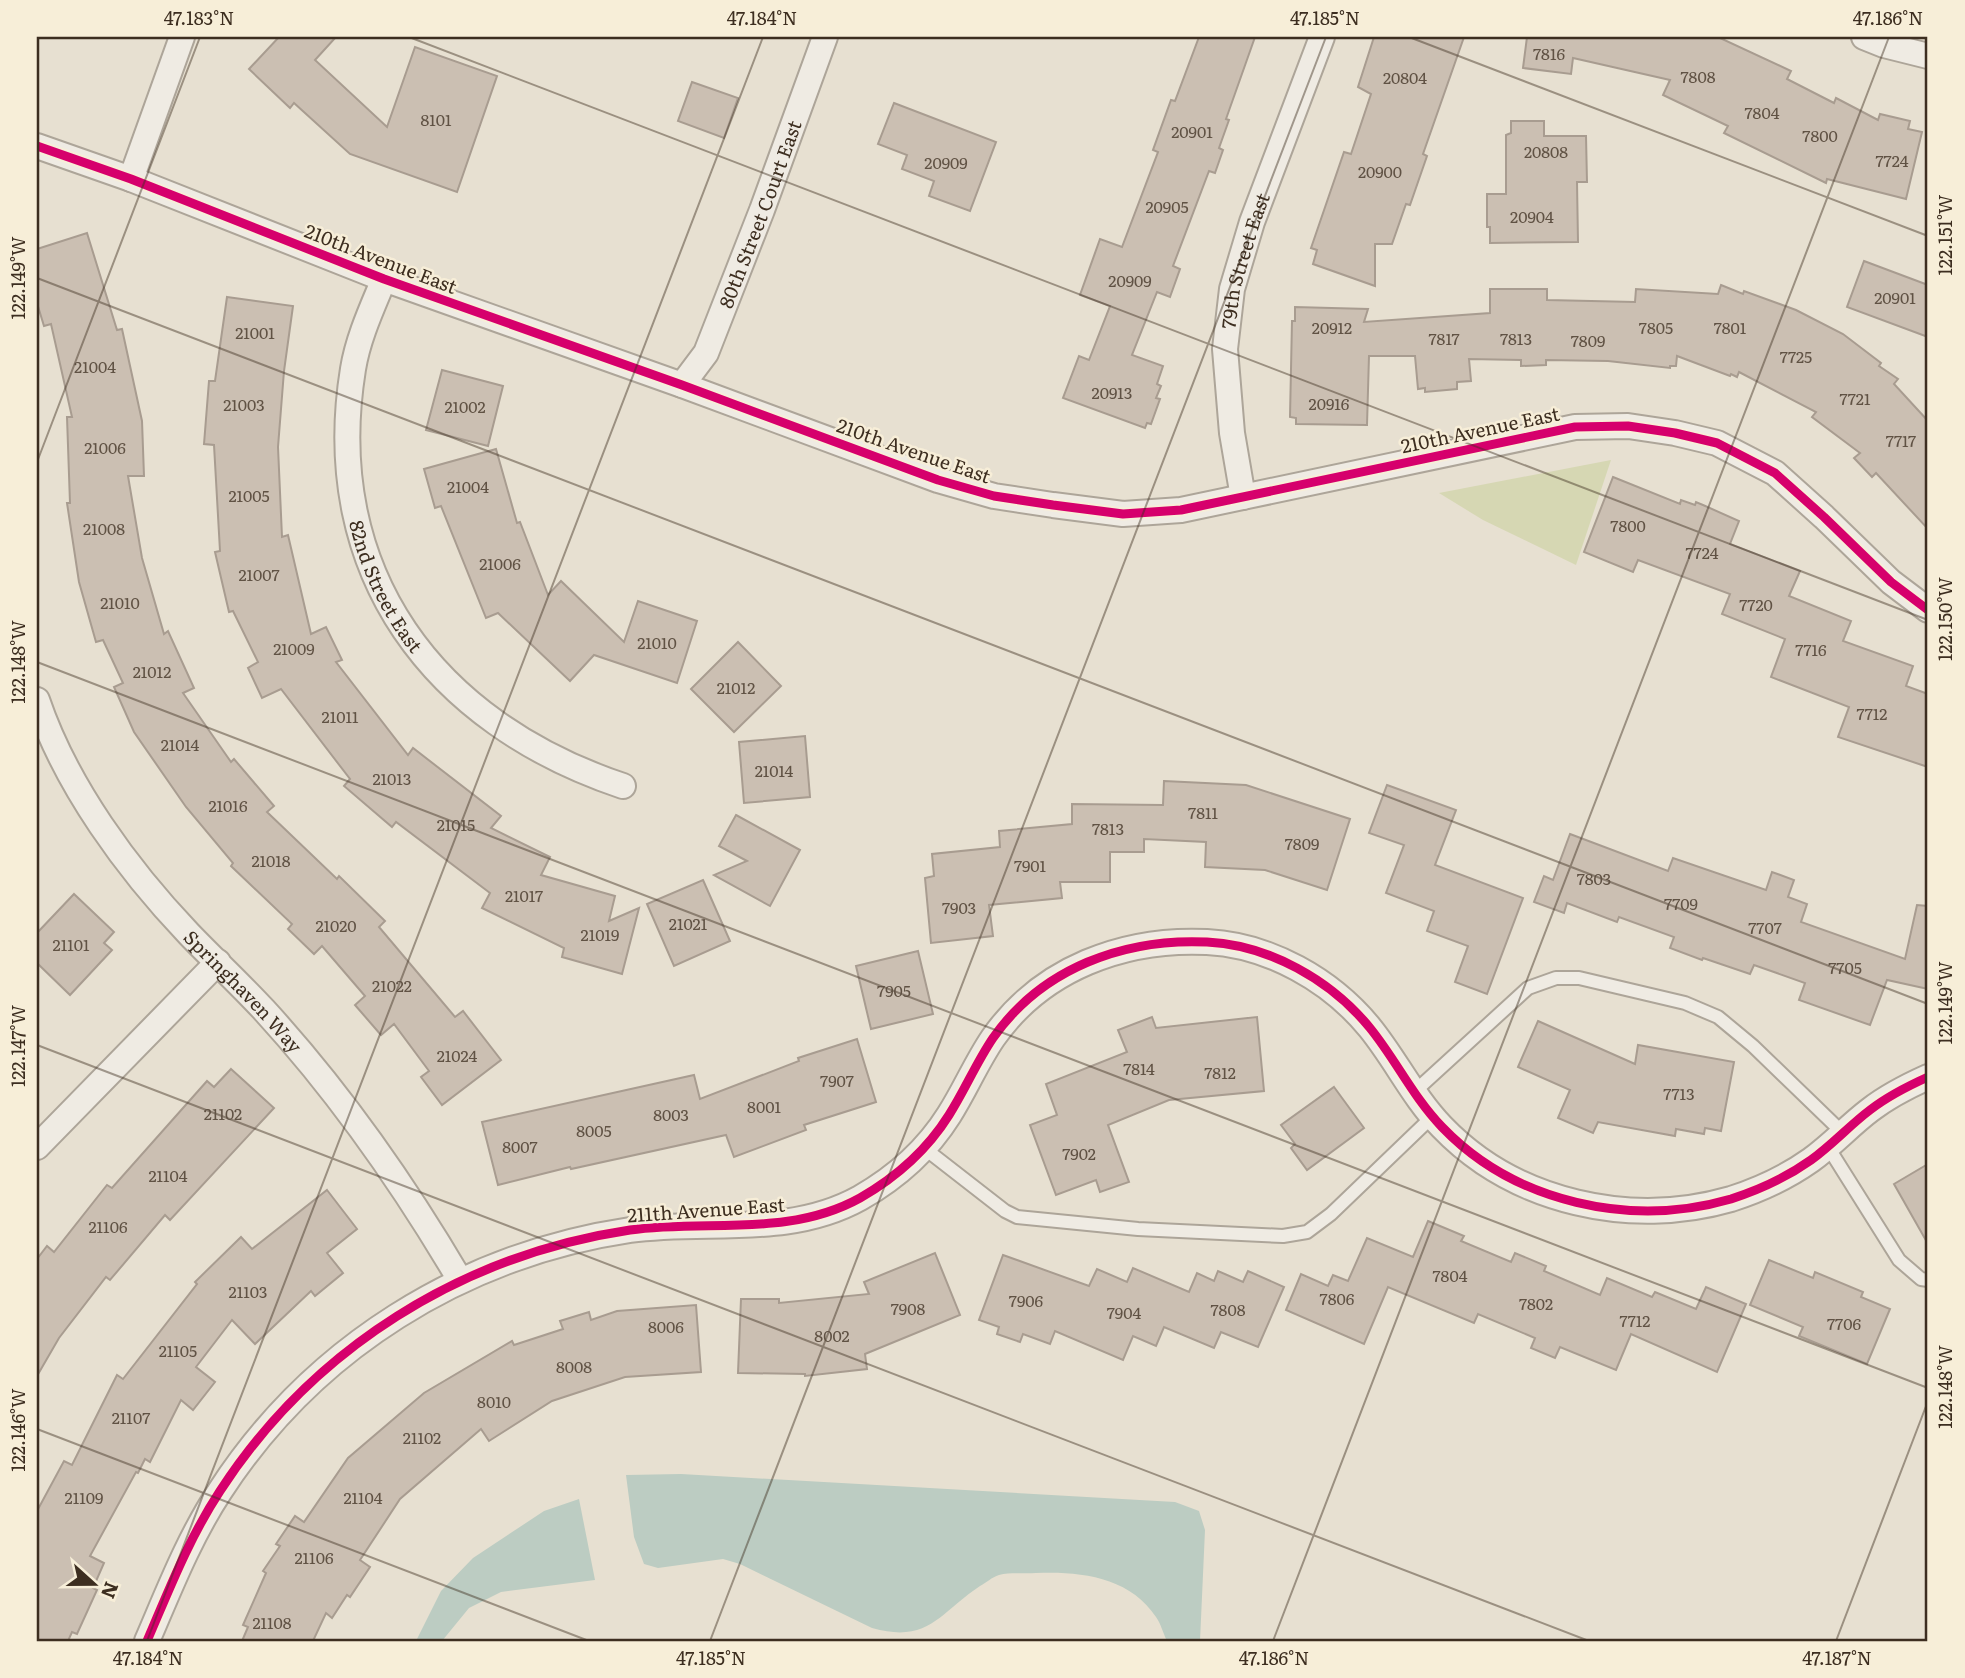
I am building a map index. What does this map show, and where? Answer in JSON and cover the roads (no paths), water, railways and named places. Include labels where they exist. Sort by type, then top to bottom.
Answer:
[{"type":"street","points":[[131,179],[182,37]]},
{"type":"street","name":"80th Street Court East","points":[[682,385],[706,353],[762,211],[825,37]]},
{"type":"street","name":"79th Street East","points":[[1243,497],[1232,433],[1225,349],[1233,289],[1252,222],[1322,37]]},
{"type":"street","points":[[1864,37],[1928,56]]},
{"type":"street","name":"210th Avenue East","points":[[37,146],[131,179],[384,279],[682,385],[890,464],[994,496],[1123,514],[1181,510],[1575,427],[1628,426],[1717,443],[1775,473],[1891,582],[1928,610]]},
{"type":"street","name":"82nd Street East","points":[[384,279],[364,326],[353,367],[346,427],[349,481],[358,528],[374,574],[393,612],[420,652],[456,691],[488,718],[535,749],[593,776],[623,786]]},
{"type":"street","name":"Springhaven Way","points":[[37,701],[66,766],[97,819],[140,879],[189,934],[264,1010],[335,1094],[388,1164],[460,1280]]},
{"type":"street","name":"211th Avenue East","points":[[147,1641],[189,1545],[219,1492],[260,1435],[323,1370],[378,1326],[460,1280],[554,1245],[633,1230],[789,1222],[825,1213],[856,1200],[895,1175],[924,1148],[948,1117],[973,1068],[996,1033],[1021,1005],[1047,984],[1090,960],[1126,948],[1163,941],[1213,942],[1242,947],[1282,961],[1321,983],[1351,1007],[1373,1031],[1413,1093],[1465,1147],[1502,1173],[1538,1191],[1586,1205],[1631,1211],[1696,1207],[1736,1197],[1777,1180],[1808,1162],[1891,1095],[1928,1077]]},
{"type":"street","points":[[37,1147],[218,962]]},
{"type":"lane","points":[[1413,1093],[1528,988],[1556,978],[1579,978],[1685,1003],[1718,1017],[1753,1046],[1835,1140],[1899,1260],[1921,1279],[1928,1280]]},
{"type":"lane","points":[[924,1148],[1005,1211],[1017,1217],[1138,1229],[1283,1237],[1307,1232],[1331,1214],[1433,1116]]}]
